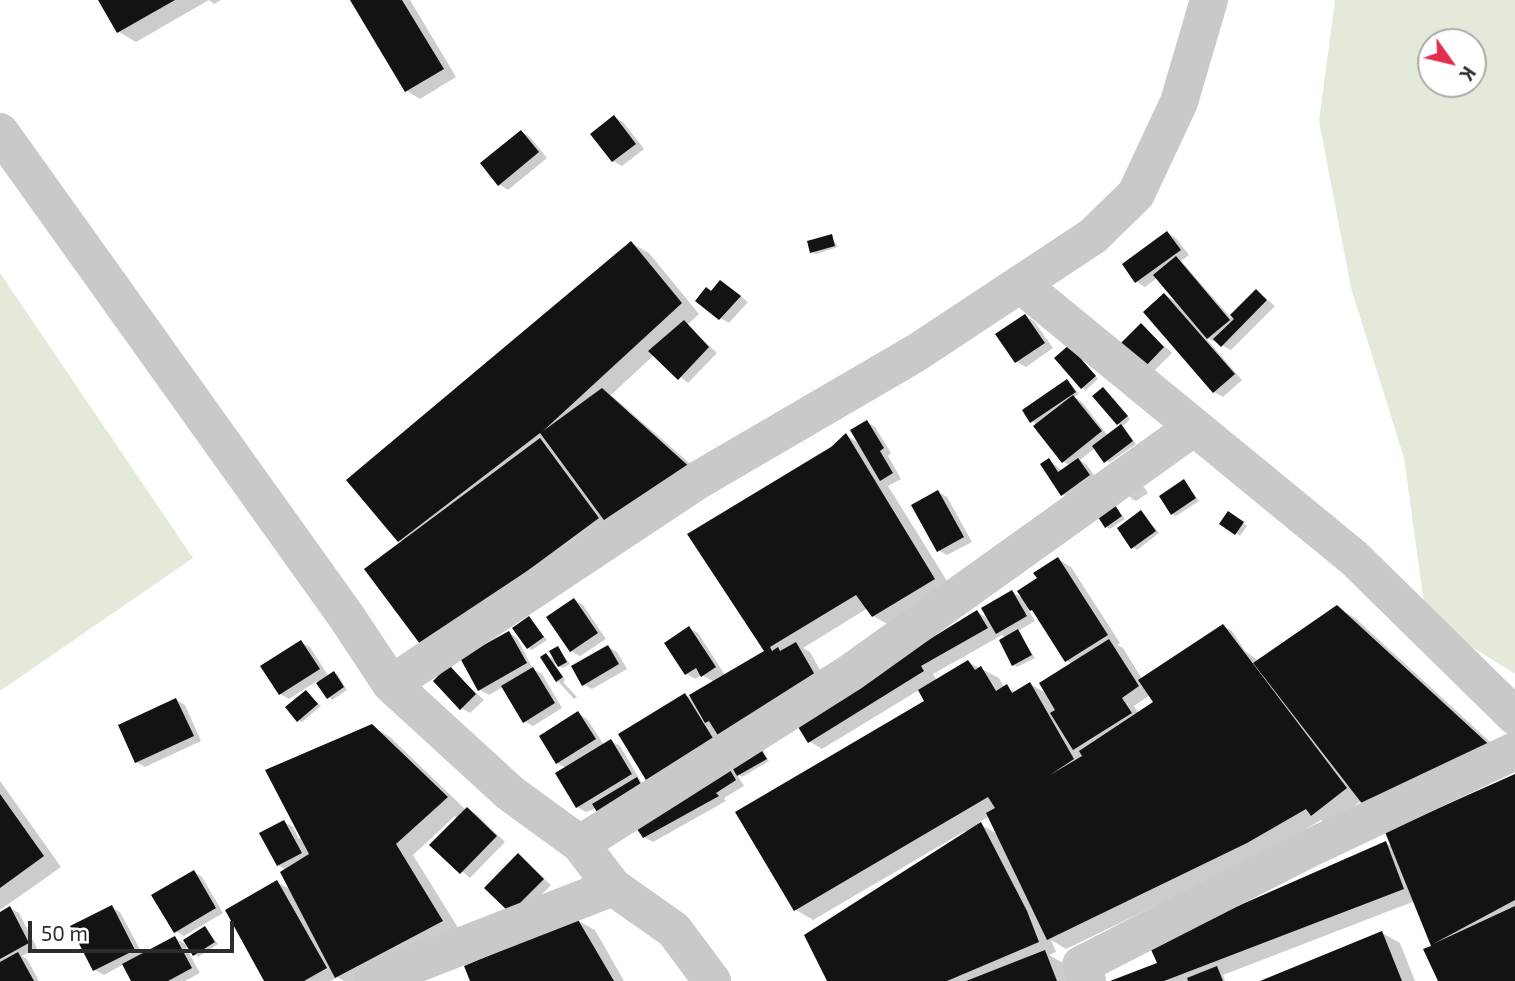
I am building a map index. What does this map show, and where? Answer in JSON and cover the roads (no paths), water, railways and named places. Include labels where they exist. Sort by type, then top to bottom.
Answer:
[{"type":"street","points":[[391,684],[700,479],[916,353],[1093,236],[1136,194],[1179,102],[1209,0]]},
{"type":"street","points":[[0,132],[346,616],[391,684],[510,793],[580,844],[613,887],[674,930],[712,981]]},
{"type":"street","points":[[1020,284],[1354,558],[1515,716]]},
{"type":"street","points":[[580,844],[850,673],[1194,427]]},
{"type":"street","points":[[1087,981],[1081,965],[1308,849],[1515,751]]},
{"type":"street","points":[[372,981],[613,887]]}]
